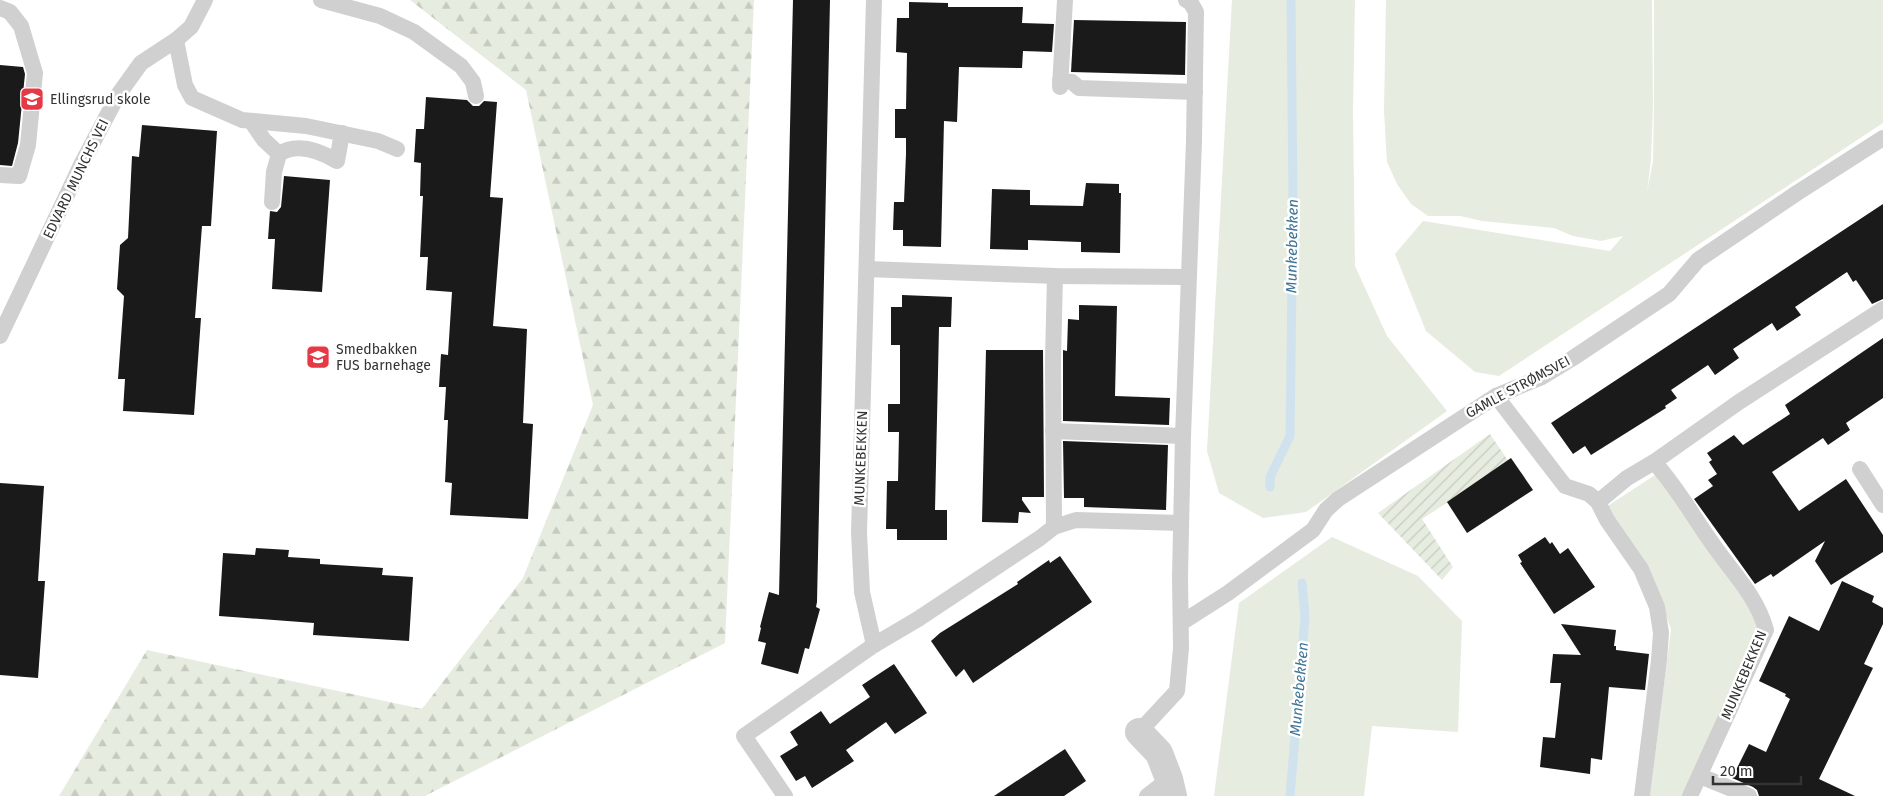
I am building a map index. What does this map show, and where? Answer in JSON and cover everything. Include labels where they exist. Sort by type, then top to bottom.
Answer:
[{"type":"street","points":[[1139,732],[1158,753],[1171,787]]},
{"type":"lane","name":"EDVARD MUNCHS VEI","points":[[0,336],[82,164],[118,95],[141,63],[176,40],[191,26],[205,0]]},
{"type":"lane","points":[[321,0],[380,16],[414,32],[461,66],[473,82],[476,96]]},
{"type":"lane","name":"MUNKEBEKKEN","points":[[874,0],[858,533],[862,592],[874,645]]},
{"type":"lane","points":[[1065,0],[1060,84],[1072,82],[1079,88],[1195,92]]},
{"type":"lane","points":[[1139,732],[1176,692],[1181,648],[1183,436],[1196,12],[1192,3],[1186,0]]},
{"type":"lane","points":[[0,8],[10,12],[21,26],[35,73],[28,145],[19,176],[0,175]]},
{"type":"lane","points":[[176,40],[185,85],[192,98],[242,120],[306,126],[378,140],[396,149]]},
{"type":"lane","points":[[251,121],[264,140],[279,154]]},
{"type":"lane","points":[[272,202],[274,172],[279,154],[286,149],[310,150],[323,153],[337,161],[342,133]]},
{"type":"lane","name":"GAMLE STRØMSVEI","points":[[1181,623],[1228,593],[1313,530],[1326,510],[1338,499],[1496,396],[1542,376],[1573,358],[1669,294],[1698,260],[1883,138]]},
{"type":"lane","points":[[867,269],[1055,276],[1188,276]]},
{"type":"lane","points":[[1054,527],[1055,276]]},
{"type":"lane","points":[[1598,502],[1627,478],[1654,462],[1739,402],[1883,309]]},
{"type":"lane","points":[[1496,396],[1565,486],[1589,494],[1598,502],[1607,520],[1641,570],[1657,607],[1661,633],[1660,660],[1642,796]]},
{"type":"lane","points":[[1053,431],[1183,436]]},
{"type":"lane","name":"MUNKEBEKKEN","points":[[1654,462],[1672,482],[1711,542],[1756,603],[1766,630],[1690,796]]},
{"type":"lane","points":[[1860,469],[1883,505]]},
{"type":"lane","points":[[785,796],[744,736],[874,645],[918,619],[1054,527],[1076,520],[1181,523]]},
{"type":"lane","points":[[1700,776],[1749,796]]},
{"type":"lane","points":[[1147,796],[1171,787]]},
{"type":"green space","points":[[410,0],[754,0],[725,643],[425,796],[59,796],[147,650],[422,709],[523,578],[593,405],[526,90]]},
{"type":"green space","points":[[1232,0],[1355,0],[1353,112],[1355,266],[1387,336],[1447,411],[1306,512],[1263,518],[1219,493],[1207,451]]},
{"type":"green space","points":[[1386,0],[1652,0],[1653,105],[1651,160],[1647,192],[1653,161],[1654,0],[1883,0],[1883,123],[1499,376],[1475,372],[1426,331],[1395,254],[1423,221],[1610,251],[1623,236],[1601,241],[1573,236],[1554,228],[1482,221],[1460,216],[1428,216],[1411,204],[1397,184],[1387,162],[1384,111]]},
{"type":"green space","points":[[1490,434],[1509,462],[1422,519],[1453,567],[1442,580],[1378,513]]},
{"type":"green space","points":[[1666,468],[1765,619],[1685,796],[1650,796],[1671,629],[1654,584],[1606,507]]},
{"type":"green space","points":[[1332,537],[1418,576],[1462,621],[1458,732],[1372,726],[1364,796],[1214,796],[1239,603]]},
{"type":"building","points":[[793,0],[830,0],[816,607],[820,609],[809,649],[805,648],[798,674],[761,664],[766,643],[758,641],[769,592],[779,595]]},
{"type":"building","points":[[909,2],[948,3],[948,7],[1023,7],[1022,23],[1054,24],[1052,52],[1023,51],[1022,68],[959,67],[957,122],[944,121],[941,247],[903,246],[903,230],[893,230],[894,202],[904,202],[906,154],[906,138],[895,138],[895,109],[906,109],[907,53],[896,52],[897,18],[909,18]]},
{"type":"building","points":[[1074,20],[1186,22],[1185,75],[1071,72]]},
{"type":"building","points":[[0,65],[23,67],[25,74],[18,143],[12,166],[0,165]]},
{"type":"building","points":[[426,97],[467,100],[473,106],[479,106],[484,101],[497,102],[490,197],[503,198],[493,326],[527,329],[523,423],[533,424],[528,519],[450,515],[452,483],[445,482],[448,420],[444,420],[446,387],[439,387],[441,354],[448,355],[452,292],[426,290],[428,257],[420,257],[423,196],[420,196],[421,163],[414,162],[416,129],[424,129]]},
{"type":"building","points":[[142,125],[217,131],[211,226],[202,226],[195,318],[201,318],[194,415],[123,411],[125,379],[118,379],[124,296],[117,289],[120,245],[128,238],[132,156],[139,157]]},
{"type":"building","points":[[284,176],[330,180],[322,292],[272,289],[275,239],[268,239],[270,211],[277,212],[281,207]]},
{"type":"building","points":[[1086,183],[1119,184],[1119,193],[1121,193],[1120,253],[1081,252],[1081,242],[1028,240],[1028,250],[990,249],[992,189],[1030,190],[1030,205],[1083,206]]},
{"type":"building","points":[[1883,204],[1883,299],[1872,304],[1856,280],[1853,282],[1847,272],[1795,307],[1801,315],[1777,331],[1772,323],[1733,349],[1739,358],[1715,375],[1708,365],[1671,390],[1677,398],[1665,406],[1666,408],[1591,455],[1585,446],[1573,454],[1551,423]]},
{"type":"building","points":[[902,295],[952,297],[951,327],[939,327],[935,510],[947,510],[947,540],[897,540],[897,529],[886,529],[887,481],[898,481],[899,432],[888,432],[888,404],[900,404],[900,345],[891,345],[891,307],[902,307]]},
{"type":"building","points":[[1079,305],[1117,306],[1115,396],[1170,398],[1169,425],[1063,421],[1063,350],[1067,351],[1068,319],[1079,320]]},
{"type":"building","points":[[1883,338],[1883,398],[1846,423],[1850,430],[1828,445],[1823,438],[1772,472],[1799,511],[1846,479],[1883,535],[1883,552],[1831,585],[1815,561],[1825,541],[1773,577],[1771,574],[1755,584],[1694,499],[1713,486],[1708,480],[1717,474],[1709,462],[1712,460],[1707,453],[1734,435],[1743,445],[1790,414],[1785,405]]},
{"type":"building","points":[[986,350],[1043,350],[1044,497],[1022,497],[1031,513],[1019,512],[1018,523],[982,522]]},
{"type":"building","points":[[1063,441],[1168,445],[1166,510],[1084,507],[1084,498],[1064,498]]},
{"type":"building","points":[[1511,458],[1533,490],[1467,533],[1447,502]]},
{"type":"building","points":[[0,483],[44,486],[38,581],[45,581],[38,678],[0,675]]},
{"type":"building","points":[[1545,537],[1550,544],[1552,542],[1560,554],[1568,548],[1595,587],[1554,614],[1520,563],[1522,562],[1518,555]]},
{"type":"building","points":[[256,548],[289,550],[288,557],[320,559],[320,564],[383,568],[382,575],[413,577],[409,641],[313,635],[314,623],[219,616],[223,553],[255,555]]},
{"type":"building","points":[[1060,556],[1092,602],[973,683],[964,669],[956,677],[931,641],[940,633],[1018,584],[1017,582],[1049,560],[1050,563]]},
{"type":"building","points":[[1842,581],[1874,596],[1872,602],[1883,608],[1883,624],[1864,664],[1873,668],[1819,779],[1855,796],[1759,796],[1757,790],[1753,787],[1732,778],[1749,744],[1766,752],[1790,699],[1785,696],[1786,694],[1759,681],[1789,616],[1819,631]]},
{"type":"building","points":[[1561,624],[1616,630],[1614,646],[1616,646],[1616,650],[1649,654],[1645,690],[1609,687],[1602,760],[1591,758],[1590,774],[1540,767],[1543,737],[1555,738],[1561,683],[1550,683],[1553,654],[1581,655]]},
{"type":"building","points":[[894,664],[927,713],[895,734],[886,722],[846,750],[854,761],[812,788],[805,776],[796,781],[780,756],[798,745],[790,732],[821,711],[830,724],[870,697],[862,685]]},
{"type":"building","points":[[1065,749],[1086,781],[1064,796],[994,796]]},
{"type":"waterway","name":"Munkebekken","points":[[1270,487],[1270,477],[1290,436],[1293,203],[1291,0]]},
{"type":"waterway","name":"Munkebekken","points":[[1290,796],[1305,617],[1302,583]]},
{"type":"place","name":"Ellingsrud skole","points":[[32,99]]},
{"type":"place","name":"Smedbakken FUS barnehage","points":[[318,357]]}]
